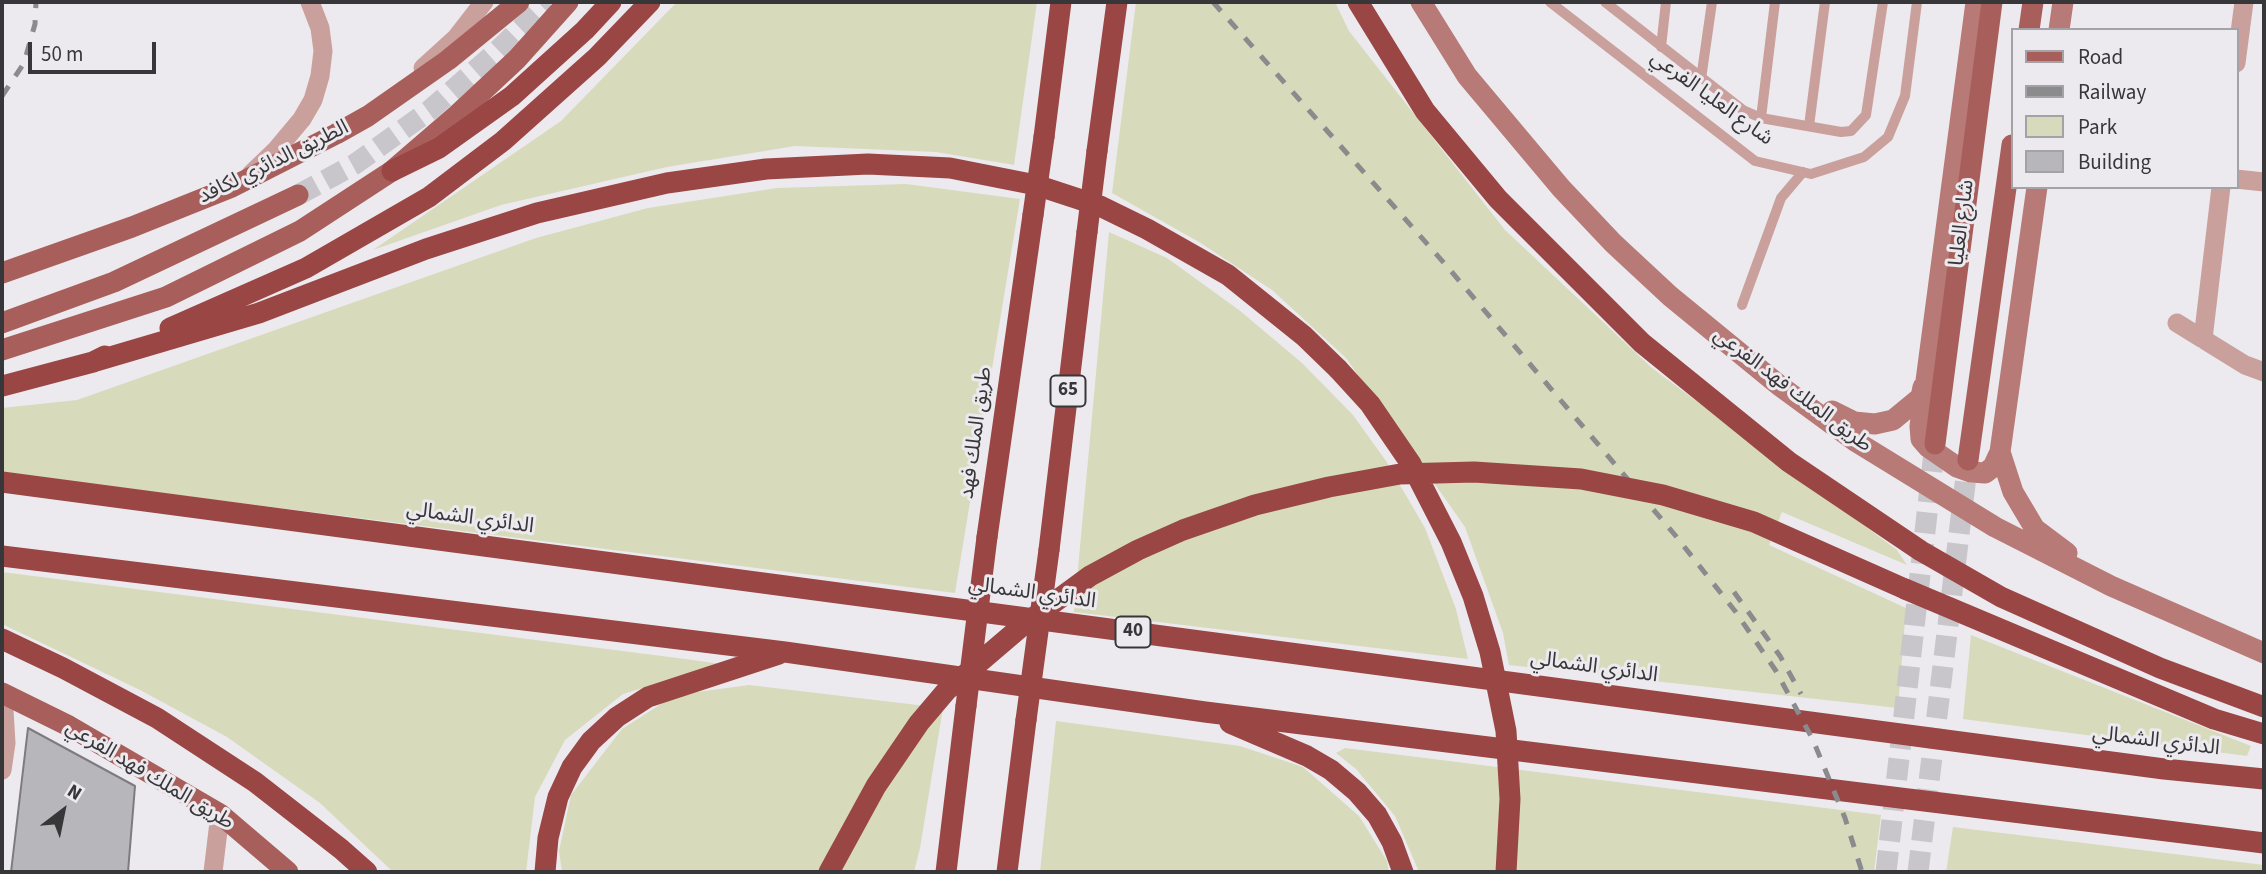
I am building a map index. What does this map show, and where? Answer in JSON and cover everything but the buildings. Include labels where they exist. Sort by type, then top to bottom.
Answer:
[{"type":"highway","points":[[392,171],[439,148],[512,96],[585,30],[611,2]]},
{"type":"highway","points":[[93,362],[306,268],[429,197],[524,122],[597,57],[650,2]]},
{"type":"highway","name":"طريق الملك فهد","points":[[946,872],[986,537],[1061,2]]},
{"type":"highway","name":"65","points":[[1007,872],[1117,2]]},
{"type":"highway","points":[[1358,2],[1426,111],[1498,199],[1642,343],[1788,462],[1921,551],[2001,597],[2160,668],[2264,706]]},
{"type":"highway","points":[[2,386],[259,313],[426,249],[537,213],[667,183],[766,169],[868,164],[950,168],[1036,185],[1100,206],[1228,275],[1304,335],[1370,404],[1411,464],[1451,542],[1473,596],[1490,652],[1506,732],[1510,799],[1506,872]]},
{"type":"highway","points":[[829,872],[876,786],[919,723],[956,682],[1022,626],[1090,576],[1183,530],[1255,505],[1329,487],[1400,474],[1474,472],[1581,479],[1663,495],[1754,522],[1905,589],[2214,719],[2264,734]]},
{"type":"highway","name":"الدائري الشمالي","points":[[2,481],[2165,769],[2264,779]]},
{"type":"highway","points":[[2,556],[785,652],[1205,712],[2264,843]]},
{"type":"highway","points":[[2,639],[157,718],[255,782],[367,872]]},
{"type":"highway","points":[[545,872],[548,838],[563,787],[572,767],[591,741],[617,718],[648,697],[785,652]]},
{"type":"highway","points":[[1205,712],[1295,750],[1331,770],[1357,792],[1377,815],[1392,842],[1403,872]]},
{"type":"highway","name":"65","points":[[1021,747],[1021,872]]},
{"type":"highway","points":[[935,872],[953,819]]},
{"type":"main road","name":"الطريق الدائري لكافد","points":[[2,272],[132,228],[243,181],[368,116],[448,60],[519,2]]},
{"type":"main road","points":[[2,350],[166,297],[300,231],[392,171],[517,59],[568,2]]},
{"type":"main road","name":"شارع العليا","points":[[1935,444],[1992,2]]},
{"type":"main road","points":[[2029,28],[2032,2]]},
{"type":"main road","name":"شارع العليا","points":[[1968,460],[2010,159]]},
{"type":"main road","points":[[2,323],[114,282],[298,195]]},
{"type":"main road","name":"طريق الملك فهد الفرعي","points":[[2,694],[80,732],[220,814],[288,872]]},
{"type":"street","points":[[243,181],[276,150],[313,100],[323,51],[320,28],[310,2]]},
{"type":"street","points":[[368,116],[446,48],[484,2]]},
{"type":"street","name":"طريق الملك فهد الفرعي","points":[[1421,2],[1467,76],[1561,188],[1670,296],[1780,386],[1855,441],[1984,520],[2111,586],[2264,653]]},
{"type":"street","points":[[1976,2],[1920,426],[1921,439],[1938,454],[1971,472],[1984,473],[1993,467],[2000,452],[2037,189]]},
{"type":"street","points":[[2059,28],[2063,2]]},
{"type":"street","points":[[2238,48],[2244,2]]},
{"type":"street","points":[[2238,179],[2264,182]]},
{"type":"street","points":[[2203,339],[2221,189]]},
{"type":"street","points":[[2177,323],[2245,365],[2264,372]]},
{"type":"street","points":[[1780,386],[1854,422],[1875,424],[1893,420],[1921,397],[1930,364]]},
{"type":"street","points":[[2000,452],[2013,492],[2035,529],[2111,586]]},
{"type":"street","points":[[2,694],[6,743],[2,770]]},
{"type":"street","points":[[214,872],[220,814]]},
{"type":"lane","name":"شارع العليا الفرعي","points":[[1550,2],[1755,161],[1811,174],[1864,157],[1888,137],[1905,96],[1917,2]]},
{"type":"lane","points":[[1661,47],[1666,2]]},
{"type":"lane","points":[[1700,79],[1712,2]]},
{"type":"lane","points":[[1761,118],[1775,2]]},
{"type":"lane","points":[[1809,126],[1825,2]]},
{"type":"lane","points":[[1607,3],[1700,79],[1743,110],[1761,118],[1852,131],[1866,115],[1883,2]]},
{"type":"lane","points":[[1742,304],[1781,198],[1803,172]]},
{"type":"green space","points":[[677,2],[1037,2],[1014,165],[936,152],[795,146],[667,167],[501,205],[373,250],[561,121]]},
{"type":"green space","points":[[1136,2],[1335,2],[1349,31],[1505,230],[1652,368],[1897,550],[1907,565],[1782,512],[1769,545],[1906,608],[1898,708],[1509,665],[1503,633],[1465,527],[1346,358],[1272,290],[1199,242],[1112,193]]},
{"type":"green space","points":[[906,184],[1020,199],[955,593],[2,473],[2,408],[77,400],[536,238],[648,208],[777,188]]},
{"type":"green space","points":[[1109,232],[1167,258],[1239,310],[1302,363],[1353,415],[1386,461],[1425,528],[1456,609],[1468,659],[1074,612]]},
{"type":"green space","points":[[2,572],[721,664],[623,694],[565,740],[535,797],[526,872],[393,872],[320,803],[227,737],[140,690],[2,624]]},
{"type":"green space","points":[[1971,635],[2251,746],[2247,756],[1963,719]]},
{"type":"green space","points":[[749,685],[943,708],[914,872],[562,872],[559,851],[571,795],[622,729],[675,695]]},
{"type":"green space","points":[[1056,721],[1240,746],[1303,767],[1359,816],[1387,861],[1389,872],[1040,872]]},
{"type":"green space","points":[[1345,748],[1881,815],[1874,872],[1419,872],[1395,816],[1356,769],[1336,753]]},
{"type":"green space","points":[[1953,827],[2264,865],[2264,872],[1946,872]]},
{"type":"tunnel","points":[[298,195],[355,164],[430,110],[548,2]]},
{"type":"tunnel","points":[[1886,872],[1935,444]]},
{"type":"tunnel","points":[[1918,872],[1968,460]]},
{"type":"railway","points":[[2,96],[24,63],[35,24],[36,2]]},
{"type":"railway","points":[[1213,2],[1445,264],[1675,535],[1735,611],[1776,671],[1813,740],[1845,818],[1862,872]]},
{"type":"railway","points":[[1734,592],[1780,656],[1801,694]]}]
